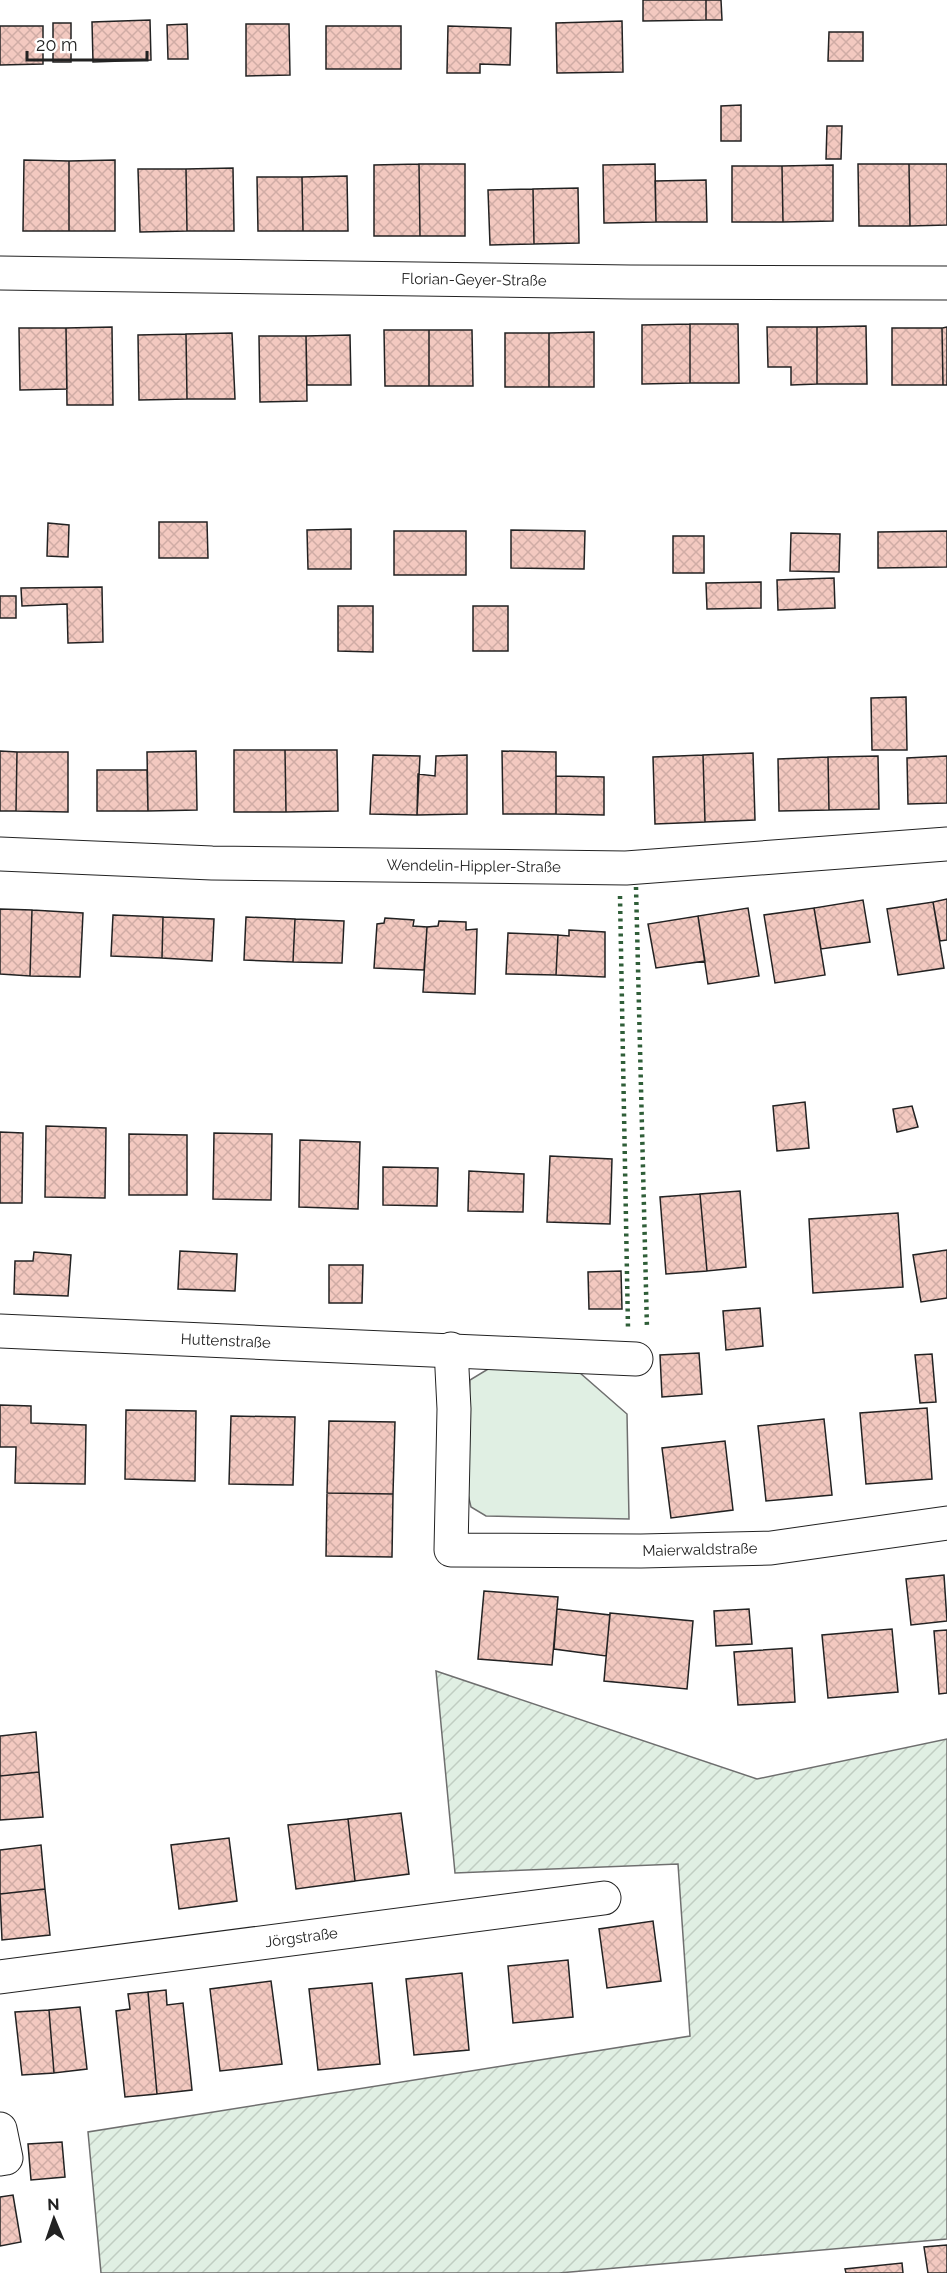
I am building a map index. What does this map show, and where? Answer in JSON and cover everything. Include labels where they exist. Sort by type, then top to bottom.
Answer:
[{"type":"street","name":"Florian-Geyer-Straße","points":[[0,273],[630,282],[947,283]]},
{"type":"street","name":"Wendelin-Hippler-Straße","points":[[0,854],[212,863],[626,868],[947,844]]},
{"type":"street","name":"Huttenstraße","points":[[0,1331],[452,1349],[636,1359]]},
{"type":"street","name":"Maierwaldstraße","points":[[452,1349],[454,1409],[451,1550],[641,1551],[771,1548],[947,1523]]},
{"type":"street","name":"Jörgstraße","points":[[0,1977],[604,1898]]},
{"type":"green space","points":[[498,1363],[572,1366],[627,1414],[629,1519],[486,1516],[471,1507],[465,1482],[470,1380]]},
{"type":"green space","points":[[436,1671],[757,1779],[947,1739],[947,2239],[559,2273],[101,2273],[88,2132],[690,2036],[678,1864],[455,1873]]},
{"type":"building","points":[[643,0],[706,0],[706,20],[643,21]]},
{"type":"building","points":[[706,0],[721,0],[722,20],[706,20]]},
{"type":"building","points":[[150,20],[151,60],[93,62],[92,22]]},
{"type":"building","points":[[622,21],[623,72],[557,73],[556,23]]},
{"type":"building","points":[[53,23],[71,23],[71,62],[53,62]]},
{"type":"building","points":[[187,24],[188,59],[168,59],[167,25]]},
{"type":"building","points":[[246,24],[289,24],[290,75],[246,76]]},
{"type":"building","points":[[0,26],[43,26],[43,64],[0,65]]},
{"type":"building","points":[[326,26],[401,26],[401,69],[326,69]]},
{"type":"building","points":[[448,26],[511,28],[510,65],[480,64],[480,73],[447,73]]},
{"type":"building","points":[[829,32],[863,32],[863,61],[828,61]]},
{"type":"building","points":[[741,105],[741,141],[721,141],[721,106]]},
{"type":"building","points":[[827,126],[842,126],[841,159],[826,159]]},
{"type":"building","points":[[24,160],[69,161],[69,231],[23,231]]},
{"type":"building","points":[[115,160],[115,231],[69,231],[69,161]]},
{"type":"building","points":[[419,164],[420,236],[374,236],[374,165]]},
{"type":"building","points":[[419,164],[465,164],[465,236],[420,236]]},
{"type":"building","points":[[655,164],[656,222],[604,223],[603,165]]},
{"type":"building","points":[[858,164],[909,164],[910,226],[859,226]]},
{"type":"building","points":[[909,164],[947,164],[947,225],[910,226]]},
{"type":"building","points":[[833,165],[833,221],[783,222],[782,166]]},
{"type":"building","points":[[732,166],[782,166],[783,222],[732,222]]},
{"type":"building","points":[[233,168],[234,231],[187,231],[186,169]]},
{"type":"building","points":[[138,169],[186,169],[187,231],[140,232]]},
{"type":"building","points":[[347,176],[348,231],[303,231],[302,177]]},
{"type":"building","points":[[257,177],[302,177],[303,231],[258,231]]},
{"type":"building","points":[[706,180],[707,222],[656,222],[655,181]]},
{"type":"building","points":[[578,188],[579,243],[534,244],[533,189]]},
{"type":"building","points":[[533,189],[534,244],[490,245],[488,190]]},
{"type":"building","points":[[690,324],[738,324],[739,383],[690,383]]},
{"type":"building","points":[[690,324],[690,383],[642,384],[642,325]]},
{"type":"building","points":[[866,326],[867,384],[817,384],[817,327]]},
{"type":"building","points":[[112,327],[113,405],[67,405],[66,328]]},
{"type":"building","points":[[767,327],[817,327],[817,384],[791,385],[791,367],[768,367]]},
{"type":"building","points":[[947,327],[947,385],[943,385],[942,328]]},
{"type":"building","points":[[19,328],[66,328],[67,389],[20,390]]},
{"type":"building","points":[[892,328],[942,328],[943,385],[892,385]]},
{"type":"building","points":[[384,330],[429,330],[429,386],[385,386]]},
{"type":"building","points":[[429,330],[472,330],[473,386],[429,386]]},
{"type":"building","points":[[594,332],[594,387],[549,387],[549,333]]},
{"type":"building","points":[[232,333],[235,399],[187,399],[186,334]]},
{"type":"building","points":[[505,333],[549,333],[549,387],[505,387]]},
{"type":"building","points":[[186,334],[187,399],[139,400],[138,335]]},
{"type":"building","points":[[350,335],[351,385],[307,385],[306,336]]},
{"type":"building","points":[[259,336],[306,336],[307,401],[260,402]]},
{"type":"building","points":[[159,522],[207,522],[208,558],[159,558]]},
{"type":"building","points":[[48,523],[69,525],[68,557],[47,556]]},
{"type":"building","points":[[351,529],[351,569],[308,569],[307,530]]},
{"type":"building","points":[[511,530],[585,531],[584,569],[511,568]]},
{"type":"building","points":[[394,531],[466,531],[466,575],[394,575]]},
{"type":"building","points":[[947,531],[947,567],[878,568],[878,532]]},
{"type":"building","points":[[791,533],[840,534],[839,572],[790,571]]},
{"type":"building","points":[[673,536],[704,536],[704,573],[673,573]]},
{"type":"building","points":[[834,578],[835,608],[778,610],[777,580]]},
{"type":"building","points":[[761,582],[761,608],[707,609],[706,583]]},
{"type":"building","points":[[102,587],[103,642],[68,643],[67,604],[22,606],[21,588]]},
{"type":"building","points":[[0,596],[16,596],[16,618],[0,618]]},
{"type":"building","points":[[338,606],[373,606],[373,652],[338,651]]},
{"type":"building","points":[[473,606],[508,606],[508,651],[473,651]]},
{"type":"building","points":[[906,697],[907,750],[872,750],[871,698]]},
{"type":"building","points":[[234,750],[285,750],[286,812],[234,812]]},
{"type":"building","points":[[285,750],[337,750],[338,811],[286,812]]},
{"type":"building","points":[[0,751],[17,752],[16,811],[0,811]]},
{"type":"building","points":[[196,751],[197,810],[148,811],[147,752]]},
{"type":"building","points":[[502,751],[556,752],[556,814],[503,814]]},
{"type":"building","points":[[17,752],[68,752],[68,812],[16,811]]},
{"type":"building","points":[[753,753],[755,820],[705,822],[703,755]]},
{"type":"building","points":[[373,755],[420,756],[417,815],[370,814]]},
{"type":"building","points":[[467,755],[467,814],[417,815],[418,774],[435,776],[436,756]]},
{"type":"building","points":[[703,755],[705,822],[655,824],[653,757]]},
{"type":"building","points":[[878,756],[879,809],[829,810],[828,757]]},
{"type":"building","points":[[947,756],[947,803],[908,804],[907,758]]},
{"type":"building","points":[[828,757],[829,810],[779,811],[778,759]]},
{"type":"building","points":[[97,770],[147,770],[148,811],[97,811]]},
{"type":"building","points":[[556,776],[604,777],[604,815],[556,814]]},
{"type":"building","points":[[947,899],[947,940],[940,941],[933,902]]},
{"type":"building","points":[[863,900],[870,942],[821,949],[814,908]]},
{"type":"building","points":[[933,902],[944,968],[898,975],[887,909]]},
{"type":"building","points":[[748,908],[759,976],[708,984],[698,916]]},
{"type":"building","points":[[814,908],[825,975],[775,983],[764,915]]},
{"type":"building","points":[[0,909],[32,910],[30,976],[0,974]]},
{"type":"building","points":[[32,910],[83,913],[80,977],[30,976]]},
{"type":"building","points":[[113,915],[163,917],[162,958],[111,956]]},
{"type":"building","points":[[698,916],[705,961],[656,968],[648,924]]},
{"type":"building","points":[[163,917],[214,919],[212,961],[162,958]]},
{"type":"building","points":[[246,917],[295,919],[293,962],[244,960]]},
{"type":"building","points":[[385,918],[414,920],[413,926],[427,927],[424,970],[374,968],[377,924],[384,923]]},
{"type":"building","points":[[295,919],[344,921],[342,963],[293,962]]},
{"type":"building","points":[[439,921],[466,922],[466,930],[477,929],[475,994],[423,992],[427,927],[438,926]]},
{"type":"building","points":[[569,930],[605,932],[605,977],[556,975],[558,935],[569,936]]},
{"type":"building","points":[[508,933],[558,935],[556,975],[506,974]]},
{"type":"building","points":[[805,1102],[809,1148],[777,1151],[773,1106]]},
{"type":"building","points":[[912,1106],[918,1127],[897,1132],[893,1109]]},
{"type":"building","points":[[46,1126],[106,1128],[105,1198],[45,1197]]},
{"type":"building","points":[[0,1132],[23,1133],[22,1203],[0,1203]]},
{"type":"building","points":[[214,1133],[272,1134],[271,1200],[213,1199]]},
{"type":"building","points":[[129,1134],[187,1135],[187,1195],[129,1195]]},
{"type":"building","points":[[300,1140],[360,1142],[358,1209],[299,1207]]},
{"type":"building","points":[[550,1156],[612,1159],[610,1224],[547,1222]]},
{"type":"building","points":[[383,1167],[438,1168],[437,1206],[383,1205]]},
{"type":"building","points":[[469,1171],[524,1174],[523,1212],[468,1211]]},
{"type":"building","points":[[740,1191],[746,1267],[707,1271],[700,1194]]},
{"type":"building","points":[[700,1194],[707,1271],[666,1274],[660,1197]]},
{"type":"building","points":[[898,1213],[903,1287],[813,1293],[809,1219]]},
{"type":"building","points":[[947,1250],[947,1298],[921,1302],[913,1255]]},
{"type":"building","points":[[180,1251],[237,1254],[235,1291],[178,1289]]},
{"type":"building","points":[[34,1252],[71,1255],[68,1296],[14,1294],[15,1261],[33,1261]]},
{"type":"building","points":[[329,1265],[363,1265],[362,1303],[329,1303]]},
{"type":"building","points":[[621,1271],[622,1309],[589,1309],[588,1272]]},
{"type":"building","points":[[760,1308],[763,1346],[726,1350],[723,1311]]},
{"type":"building","points":[[699,1353],[702,1394],[662,1397],[660,1355]]},
{"type":"building","points":[[932,1354],[936,1402],[920,1403],[915,1355]]},
{"type":"building","points":[[0,1405],[31,1406],[31,1423],[86,1425],[85,1484],[15,1483],[16,1447],[0,1447]]},
{"type":"building","points":[[927,1408],[932,1479],[866,1484],[860,1413]]},
{"type":"building","points":[[126,1410],[196,1411],[195,1481],[125,1479]]},
{"type":"building","points":[[231,1416],[295,1417],[293,1485],[229,1484]]},
{"type":"building","points":[[824,1419],[832,1495],[766,1501],[758,1426]]},
{"type":"building","points":[[329,1421],[395,1422],[393,1494],[327,1493]]},
{"type":"building","points":[[725,1441],[733,1510],[671,1518],[662,1448]]},
{"type":"building","points":[[327,1493],[393,1494],[392,1557],[326,1556]]},
{"type":"building","points":[[944,1575],[947,1621],[911,1625],[906,1579]]},
{"type":"building","points":[[484,1591],[558,1597],[552,1665],[478,1659]]},
{"type":"building","points":[[557,1609],[610,1615],[606,1656],[554,1649]]},
{"type":"building","points":[[749,1609],[752,1644],[716,1646],[714,1611]]},
{"type":"building","points":[[610,1613],[693,1621],[687,1689],[604,1681]]},
{"type":"building","points":[[892,1629],[898,1692],[828,1698],[822,1635]]},
{"type":"building","points":[[947,1630],[947,1693],[939,1694],[934,1631]]},
{"type":"building","points":[[792,1648],[795,1702],[738,1705],[734,1652]]},
{"type":"building","points":[[36,1732],[39,1772],[0,1776],[0,1736]]},
{"type":"building","points":[[39,1772],[43,1817],[0,1820],[0,1776]]},
{"type":"building","points":[[401,1813],[409,1874],[355,1881],[348,1819]]},
{"type":"building","points":[[348,1819],[355,1881],[296,1889],[288,1825]]},
{"type":"building","points":[[229,1838],[237,1901],[179,1909],[171,1845]]},
{"type":"building","points":[[41,1845],[45,1889],[0,1894],[0,1850]]},
{"type":"building","points":[[45,1889],[50,1935],[2,1940],[0,1894]]},
{"type":"building","points":[[653,1921],[661,1981],[607,1988],[599,1929]]},
{"type":"building","points":[[568,1960],[573,2017],[513,2023],[508,1966]]},
{"type":"building","points":[[462,1973],[469,2050],[414,2055],[406,1979]]},
{"type":"building","points":[[271,1981],[282,2064],[220,2071],[210,1989]]},
{"type":"building","points":[[372,1983],[380,2064],[318,2070],[309,1989]]},
{"type":"building","points":[[166,1990],[167,2005],[183,2003],[192,2090],[157,2094],[148,1992]]},
{"type":"building","points":[[148,1992],[157,2094],[125,2097],[116,2011],[130,2009],[128,1994]]},
{"type":"building","points":[[80,2007],[87,2069],[54,2073],[49,2010]]},
{"type":"building","points":[[49,2010],[54,2073],[22,2075],[15,2012]]},
{"type":"building","points":[[62,2142],[65,2177],[31,2180],[28,2144]]},
{"type":"building","points":[[13,2195],[21,2242],[0,2246],[0,2197]]},
{"type":"building","points":[[947,2245],[947,2273],[928,2273],[924,2247]]},
{"type":"building","points":[[902,2263],[903,2273],[846,2273],[845,2269]]},
{"type":"hedge","points":[[636,887],[647,1329]]},
{"type":"hedge","points":[[620,896],[628,1328]]}]
